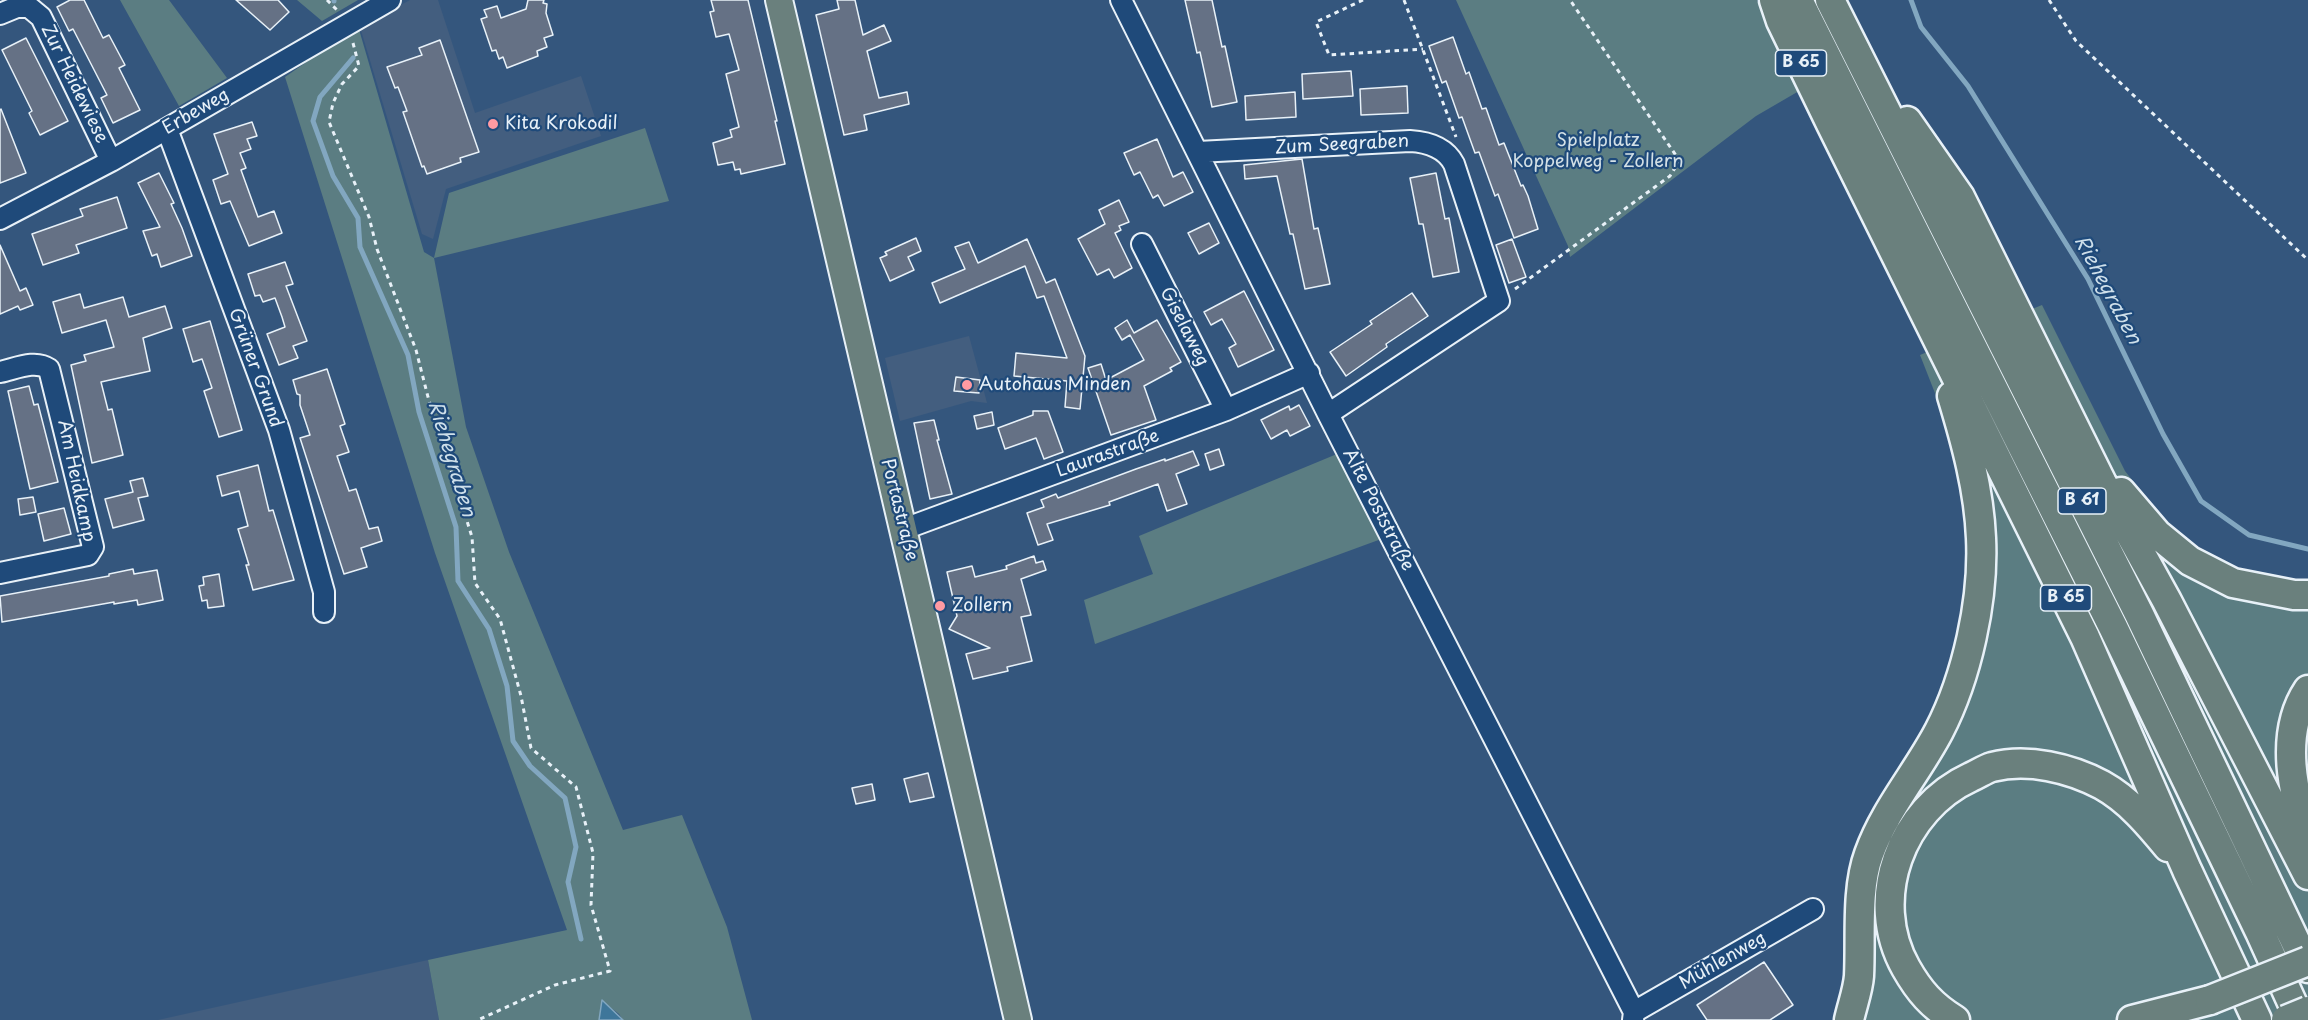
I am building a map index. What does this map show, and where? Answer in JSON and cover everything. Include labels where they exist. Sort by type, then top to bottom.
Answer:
[{"type":"highway","name":"B 65","points":[[1774,0],[1781,21],[1831,124],[2085,637],[2187,870],[2256,1020]]},
{"type":"highway","name":"B 61","points":[[1798,0],[2113,627],[2300,1020]]},
{"type":"highway","name":"B 61","points":[[1830,0],[2139,614],[2308,968]]},
{"type":"highway","name":"B 65","points":[[1849,38],[1960,197],[2079,435],[2126,498],[2149,525],[2190,561],[2233,583],[2294,595],[2308,595]]},
{"type":"highway","points":[[1849,1020],[1858,979],[1862,884],[1868,855],[1895,802],[1939,731],[1961,682],[1980,593],[1981,538],[1974,483],[1933,330]]},
{"type":"highway","points":[[2079,435],[2308,875]]},
{"type":"highway","points":[[2308,690],[2301,700],[2292,737],[2292,777],[2308,843]]},
{"type":"highway","points":[[1955,1020],[1930,1003],[1917,988],[1898,954],[1890,926],[1891,879],[1903,841],[1922,812],[1952,786],[1992,767],[2028,764],[2068,770],[2103,786],[2127,802],[2187,870]]},
{"type":"highway","points":[[2132,1020],[2212,1012],[2308,961]]},
{"type":"highway","points":[[2156,1020],[2212,1012],[2308,981]]},
{"type":"highway","points":[[2286,1020],[2308,1011]]},
{"type":"main road","name":"Portastraße","points":[[779,0],[1018,1020]]},
{"type":"street","name":"Erbeweg","points":[[0,219],[111,161],[390,0]]},
{"type":"street","name":"Alte Poststraße","points":[[1121,0],[1328,414],[1634,1016]]},
{"type":"street","name":"Zur Heidewiese","points":[[0,14],[17,7],[29,7],[41,17],[111,161]]},
{"type":"street","name":"Grüner Grund","points":[[167,129],[279,430],[324,592],[324,612]]},
{"type":"street","name":"Zum Seegraben","points":[[1198,152],[1410,141],[1436,146],[1446,152],[1454,164],[1499,300]]},
{"type":"street","name":"Giselaweg","points":[[1142,244],[1226,410]]},
{"type":"street","points":[[1328,414],[1499,300]]},
{"type":"street","name":"Am Heidkamp","points":[[0,372],[34,364],[44,365],[49,369],[93,547],[88,555],[71,560],[0,573]]},
{"type":"street","name":"Laurastraße","points":[[904,529],[1226,410],[1309,373]]},
{"type":"street","name":"Mühlenweg","points":[[1634,1016],[1813,909]]},
{"type":"path","points":[[1363,0],[1316,22],[1329,55],[1423,49]]},
{"type":"path","points":[[1404,0],[1456,138],[1436,146]]},
{"type":"path","points":[[1499,300],[1670,176],[1678,163],[1677,157],[1570,0]]},
{"type":"path","points":[[2049,0],[2076,41],[2308,260]]},
{"type":"path","points":[[357,19],[352,41],[359,66],[342,84],[333,103],[329,122],[369,217],[376,249],[416,350],[472,537],[475,583],[500,619],[521,696],[531,748],[576,788],[593,853],[591,905],[610,971],[555,985],[478,1020]]},
{"type":"shaded area","name":"Kita Krokodil","points":[[410,0],[438,0],[475,113],[581,76],[601,136],[446,189],[433,239],[422,234],[360,27]]},
{"type":"shaded area","points":[[969,336],[987,403],[971,401],[900,421],[885,358]]},
{"type":"shaded area","points":[[428,960],[439,1020],[158,1020]]},
{"type":"shaded area","points":[[602,1000],[623,1020],[599,1020]]},
{"type":"green space","points":[[120,0],[169,0],[227,78],[179,106]]},
{"type":"green space","points":[[297,0],[358,0],[322,21]]},
{"type":"green space","name":"Spielplatz Koppelweg - Zollern","points":[[1456,0],[1757,0],[1799,91],[1756,116],[1570,257],[1568,246]]},
{"type":"green space","points":[[358,26],[424,252],[434,258],[466,427],[509,552],[623,830],[682,815],[727,927],[752,1020],[623,1020],[602,1001],[599,1020],[439,1020],[428,960],[567,930],[435,553],[285,77]]},
{"type":"green space","points":[[645,128],[669,201],[434,258],[449,193]]},
{"type":"green space","points":[[2042,305],[2125,471],[2167,525],[2208,559],[2265,579],[2308,580],[2308,1020],[1837,1020],[1846,983],[1844,932],[1850,871],[1870,818],[1931,720],[1953,662],[1968,598],[1971,552],[1955,444],[1920,355]]},
{"type":"green space","points":[[1337,454],[1384,538],[1095,644],[1084,600],[1153,574],[1139,536]]},
{"type":"building","points":[[70,0],[84,0],[103,38],[109,35],[125,65],[119,68],[140,110],[113,123],[101,98],[107,95],[73,29],[69,31],[57,7]]},
{"type":"building","points":[[236,0],[278,0],[289,12],[270,30]]},
{"type":"building","points":[[528,0],[544,0],[543,3],[547,4],[546,13],[553,35],[544,38],[547,47],[537,51],[538,56],[507,68],[503,57],[499,59],[496,50],[492,51],[481,19],[487,17],[484,10],[497,6],[501,18],[526,9]]},
{"type":"building","points":[[711,0],[748,0],[785,164],[741,174],[740,169],[735,170],[733,162],[718,165],[713,143],[732,137],[730,130],[739,127],[726,74],[739,70],[729,34],[716,37],[710,12],[714,11]]},
{"type":"building","points":[[837,0],[855,0],[863,35],[884,25],[891,41],[867,51],[879,98],[907,92],[909,104],[864,115],[867,130],[844,135],[816,15],[839,9]]},
{"type":"building","points":[[1185,0],[1212,0],[1237,102],[1212,107],[1200,52],[1197,53]]},
{"type":"building","points":[[1453,37],[1482,109],[1486,108],[1499,145],[1504,143],[1521,186],[1523,185],[1528,196],[1538,229],[1514,238],[1498,194],[1495,196],[1479,152],[1475,153],[1446,81],[1442,83],[1429,46]]},
{"type":"building","points":[[26,38],[68,121],[40,135],[29,113],[32,111],[2,50]]},
{"type":"building","name":"Kita Krokodil","points":[[440,40],[479,152],[460,158],[461,162],[427,174],[424,166],[422,167],[403,112],[407,111],[387,67],[422,55],[419,48]]},
{"type":"building","points":[[1351,71],[1353,96],[1303,99],[1302,74]]},
{"type":"building","points":[[1407,86],[1408,113],[1361,115],[1360,89]]},
{"type":"building","points":[[1295,92],[1296,117],[1246,120],[1245,96]]},
{"type":"building","points":[[0,110],[26,173],[0,183]]},
{"type":"building","points":[[252,122],[257,136],[247,139],[251,149],[240,153],[246,168],[241,170],[258,217],[274,211],[282,233],[249,246],[230,201],[221,204],[213,180],[228,174],[214,134]]},
{"type":"building","points":[[1157,139],[1173,177],[1183,172],[1193,192],[1164,206],[1158,195],[1153,198],[1140,172],[1134,175],[1124,153]]},
{"type":"building","points":[[1302,159],[1314,229],[1318,228],[1330,284],[1305,289],[1277,176],[1245,179],[1244,165]]},
{"type":"building","points":[[159,173],[174,203],[171,204],[192,256],[161,267],[157,254],[152,256],[143,231],[160,227],[138,183]]},
{"type":"building","points":[[1436,173],[1445,219],[1449,218],[1459,272],[1433,277],[1423,224],[1419,224],[1410,178]]},
{"type":"building","points":[[117,197],[127,228],[76,245],[79,253],[43,265],[32,234],[83,216],[80,209]]},
{"type":"building","points":[[1119,200],[1129,222],[1119,226],[1121,230],[1115,233],[1132,268],[1114,278],[1109,269],[1097,275],[1078,239],[1105,224],[1099,210]]},
{"type":"building","points":[[1209,223],[1219,243],[1199,254],[1188,233]]},
{"type":"building","points":[[916,238],[921,251],[908,257],[914,270],[890,281],[880,258],[887,255],[885,252]]},
{"type":"building","points":[[1027,239],[1046,283],[1055,279],[1085,356],[1080,409],[1065,407],[1067,381],[1014,376],[1016,353],[1067,358],[1044,296],[1037,298],[1025,266],[940,303],[932,283],[965,269],[955,247],[969,242],[978,263]]},
{"type":"building","points":[[1512,239],[1526,277],[1509,283],[1496,245]]},
{"type":"building","points":[[0,245],[20,291],[26,288],[33,305],[20,310],[18,306],[0,314]]},
{"type":"building","points":[[285,262],[293,284],[286,286],[307,341],[293,346],[298,358],[279,365],[267,334],[285,327],[282,317],[275,298],[263,302],[260,295],[255,296],[248,274]]},
{"type":"building","points":[[1244,291],[1274,350],[1238,367],[1229,348],[1236,344],[1222,319],[1211,325],[1204,312]]},
{"type":"building","points":[[1412,293],[1428,316],[1386,344],[1387,347],[1346,376],[1330,352],[1372,324],[1370,321]]},
{"type":"building","points":[[80,294],[84,308],[123,297],[129,317],[165,306],[172,328],[143,338],[150,371],[101,382],[108,410],[112,409],[123,455],[92,463],[71,365],[86,361],[84,355],[114,347],[106,320],[62,333],[53,302]]},
{"type":"building","points":[[1127,320],[1134,333],[1157,320],[1181,362],[1170,368],[1172,371],[1144,386],[1156,420],[1111,435],[1088,368],[1101,364],[1106,380],[1144,360],[1130,335],[1122,340],[1115,328]]},
{"type":"building","points":[[210,321],[242,430],[219,437],[204,391],[212,388],[202,359],[193,362],[183,329]]},
{"type":"building","points":[[327,369],[345,424],[340,426],[349,452],[337,456],[349,491],[356,489],[369,529],[378,527],[382,541],[361,548],[367,567],[344,574],[300,438],[310,435],[300,405],[300,395],[297,394],[293,380]]},
{"type":"building","name":"Autohaus Minden","points":[[956,377],[980,380],[979,393],[954,391]]},
{"type":"building","points":[[29,386],[34,405],[38,404],[58,482],[30,489],[8,391]]},
{"type":"building","points":[[1299,405],[1310,426],[1290,436],[1287,430],[1271,439],[1261,420],[1289,406],[1290,410]]},
{"type":"building","points":[[1033,411],[1048,411],[1063,452],[1044,459],[1036,438],[1005,449],[998,428],[1033,415]]},
{"type":"building","points":[[992,412],[994,425],[977,429],[974,416]]},
{"type":"building","points":[[934,420],[939,440],[937,440],[952,494],[930,499],[914,423]]},
{"type":"building","points":[[1219,449],[1224,465],[1210,470],[1205,454]]},
{"type":"building","points":[[1193,451],[1199,465],[1176,474],[1187,504],[1167,511],[1158,484],[1109,502],[1110,505],[1047,524],[1053,540],[1038,545],[1027,513],[1044,507],[1041,500],[1056,494],[1058,498]]},
{"type":"building","points":[[258,465],[269,511],[273,510],[294,580],[253,590],[246,565],[249,565],[238,529],[248,526],[239,491],[222,496],[217,476]]},
{"type":"building","points":[[143,478],[148,496],[138,498],[144,520],[113,528],[105,499],[133,492],[130,481]]},
{"type":"building","points":[[33,497],[36,512],[20,515],[18,499]]},
{"type":"building","points":[[64,508],[71,534],[44,541],[38,514]]},
{"type":"building","points":[[1034,556],[1036,563],[1043,561],[1046,570],[1021,579],[1031,615],[1021,617],[1032,661],[1007,667],[1008,671],[973,679],[966,654],[990,648],[949,629],[957,616],[947,572],[972,566],[975,577],[1007,569],[1006,566]]},
{"type":"building","points":[[133,569],[134,574],[157,570],[163,600],[138,605],[137,600],[114,604],[114,602],[2,622],[0,596],[109,576],[109,574]]},
{"type":"building","points":[[219,574],[224,606],[208,608],[207,600],[202,601],[199,586],[204,585],[203,577]]},
{"type":"building","points":[[928,773],[934,797],[910,802],[904,779]]},
{"type":"building","points":[[872,784],[875,800],[856,804],[852,788]]},
{"type":"building","points":[[1764,962],[1793,1005],[1770,1020],[1707,1020],[1697,1005]]},
{"type":"waterway","name":"Riehegraben","points":[[1911,0],[1921,27],[1968,86],[2088,279],[2163,434],[2201,501],[2249,535],[2308,549]]},
{"type":"waterway","name":"Riehegraben","points":[[353,58],[320,97],[313,121],[333,176],[358,218],[360,247],[408,355],[419,412],[456,527],[458,581],[489,629],[507,686],[513,741],[530,766],[565,798],[576,847],[568,882],[581,939]]},
{"type":"place","name":"Kita Krokodil","points":[[493,124]]},
{"type":"place","name":"Autohaus Minden","points":[[967,385]]},
{"type":"place","name":"Zollern","points":[[940,606]]}]
